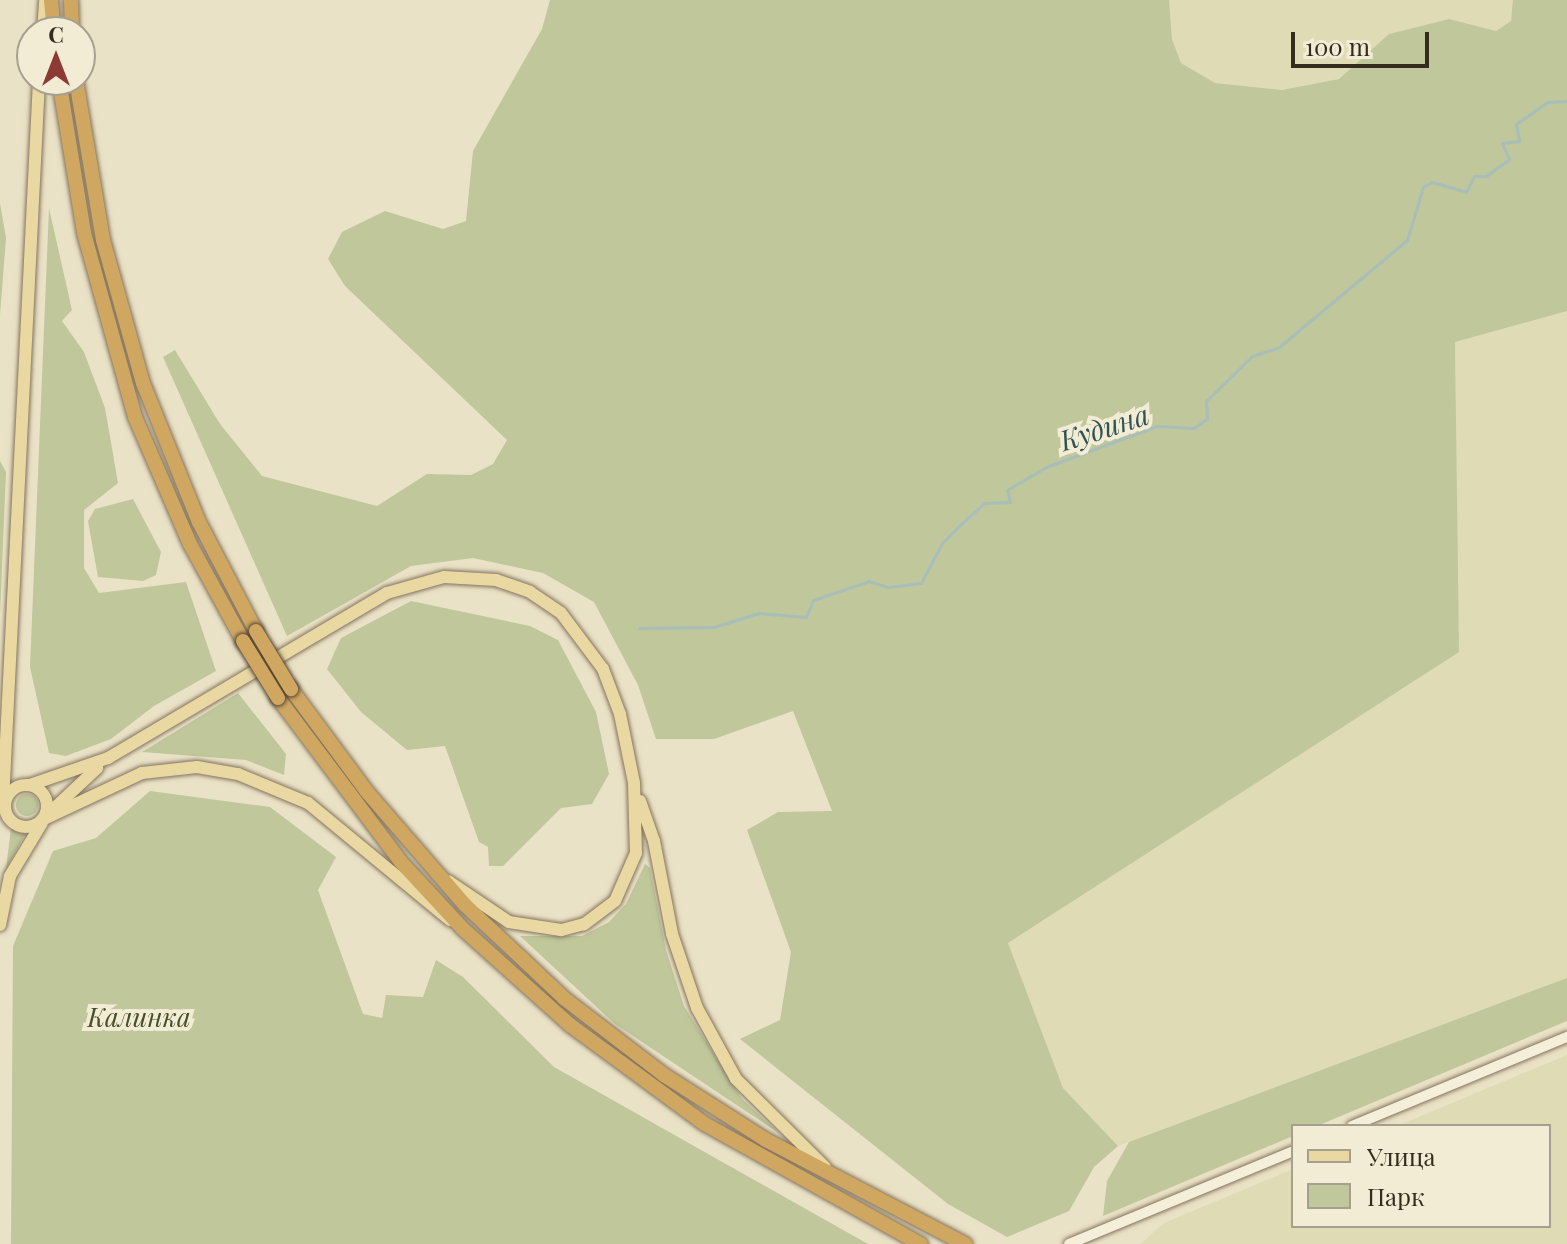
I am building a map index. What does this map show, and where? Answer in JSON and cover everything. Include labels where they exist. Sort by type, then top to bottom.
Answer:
[{"type":"highway","points":[[62,96],[84,233],[135,417],[190,544],[243,641],[278,698],[350,800],[463,929],[582,1035],[705,1124],[921,1244]]},
{"type":"highway","points":[[79,96],[101,228],[143,383],[199,522],[256,631],[291,689],[368,793],[509,950],[616,1040],[733,1120],[965,1244]]},
{"type":"main road","points":[[0,818],[38,96]]},
{"type":"main road","points":[[3,803],[12,790],[108,758],[361,605],[406,586],[461,576],[496,580],[530,592],[579,632],[612,690],[634,783],[654,841],[672,934],[697,1008],[736,1079],[834,1176]]},
{"type":"main road","points":[[0,925],[10,876],[45,818],[108,758]]},
{"type":"main road","points":[[3,803],[15,822],[32,826],[105,786],[142,773],[197,767],[238,774],[308,803],[463,929]]},
{"type":"main road","points":[[442,877],[521,927],[561,930],[584,924],[615,901],[630,876],[636,843],[634,783]]},
{"type":"main road","points":[[30,785],[44,794],[45,818]]},
{"type":"street","points":[[1357,1124],[1567,1037]]},
{"type":"street","points":[[1069,1244],[1291,1152]]},
{"type":"shaded area","points":[[1169,0],[1513,0],[1513,5],[1511,21],[1496,31],[1449,19],[1389,34],[1339,79],[1282,90],[1215,83],[1181,63],[1172,39]]},
{"type":"shaded area","points":[[1567,311],[1567,978],[1118,1146],[1063,1088],[1008,943],[1458,652],[1455,341]]},
{"type":"shaded area","points":[[1567,1055],[1567,1244],[1140,1244],[1164,1223],[1291,1170],[1291,1228],[1551,1228],[1551,1124],[1402,1124]]},
{"type":"green space","points":[[550,0],[1169,0],[1172,39],[1181,63],[1215,83],[1282,90],[1339,79],[1389,34],[1449,19],[1496,31],[1511,21],[1513,0],[1567,0],[1567,311],[1455,342],[1459,652],[1008,943],[1063,1088],[1118,1146],[1094,1167],[1069,1211],[1007,1237],[948,1204],[740,1039],[780,1020],[791,952],[747,830],[778,812],[832,811],[793,711],[714,739],[656,739],[638,685],[594,602],[543,573],[473,558],[411,566],[287,636],[163,357],[175,350],[220,424],[262,476],[377,506],[427,474],[471,475],[493,464],[507,440],[345,286],[328,259],[342,232],[385,211],[443,229],[466,221],[473,151],[542,29]]},
{"type":"green space","points":[[0,203],[6,238],[0,315]]},
{"type":"green space","points":[[49,208],[72,310],[62,321],[84,352],[105,408],[118,483],[84,510],[84,568],[99,593],[186,582],[216,671],[154,706],[111,739],[66,756],[49,753],[30,667]]},
{"type":"green space","points":[[0,461],[6,472],[0,614]]},
{"type":"green space","points":[[133,499],[161,552],[156,575],[143,581],[98,577],[88,521],[95,509]]},
{"type":"green space","points":[[411,601],[530,626],[558,640],[596,712],[609,774],[592,804],[561,808],[503,866],[489,866],[488,847],[479,842],[445,746],[407,750],[361,712],[327,669],[341,638]]},
{"type":"green space","points":[[238,693],[286,754],[284,775],[246,760],[142,752]]},
{"type":"green space","name":"Калинка","points":[[150,791],[270,807],[336,857],[318,890],[363,1014],[382,1018],[386,995],[423,997],[436,960],[463,977],[554,1067],[868,1244],[11,1244],[13,946],[53,851],[96,838]]},
{"type":"green space","points":[[27,794],[35,797],[38,805],[35,813],[27,816],[19,813],[16,805],[19,797]]},
{"type":"green space","points":[[11,828],[26,832],[6,869]]},
{"type":"green space","points":[[645,864],[650,868],[666,950],[684,1006],[742,1099],[780,1134],[615,1024],[520,936],[582,936],[609,922],[626,904]]},
{"type":"green space","points":[[1567,978],[1567,1021],[1322,1124],[1291,1124],[1291,1137],[1103,1216],[1107,1181],[1129,1142]]},
{"type":"waterway","name":"Кудина","points":[[639,628],[714,627],[759,613],[806,617],[813,600],[869,581],[888,587],[921,583],[942,543],[961,524],[984,503],[1010,502],[1007,490],[1046,467],[1157,426],[1194,428],[1207,419],[1206,401],[1252,356],[1279,347],[1407,240],[1423,187],[1432,182],[1466,192],[1474,176],[1486,176],[1509,159],[1502,143],[1519,141],[1516,124],[1547,102],[1567,101]]}]
